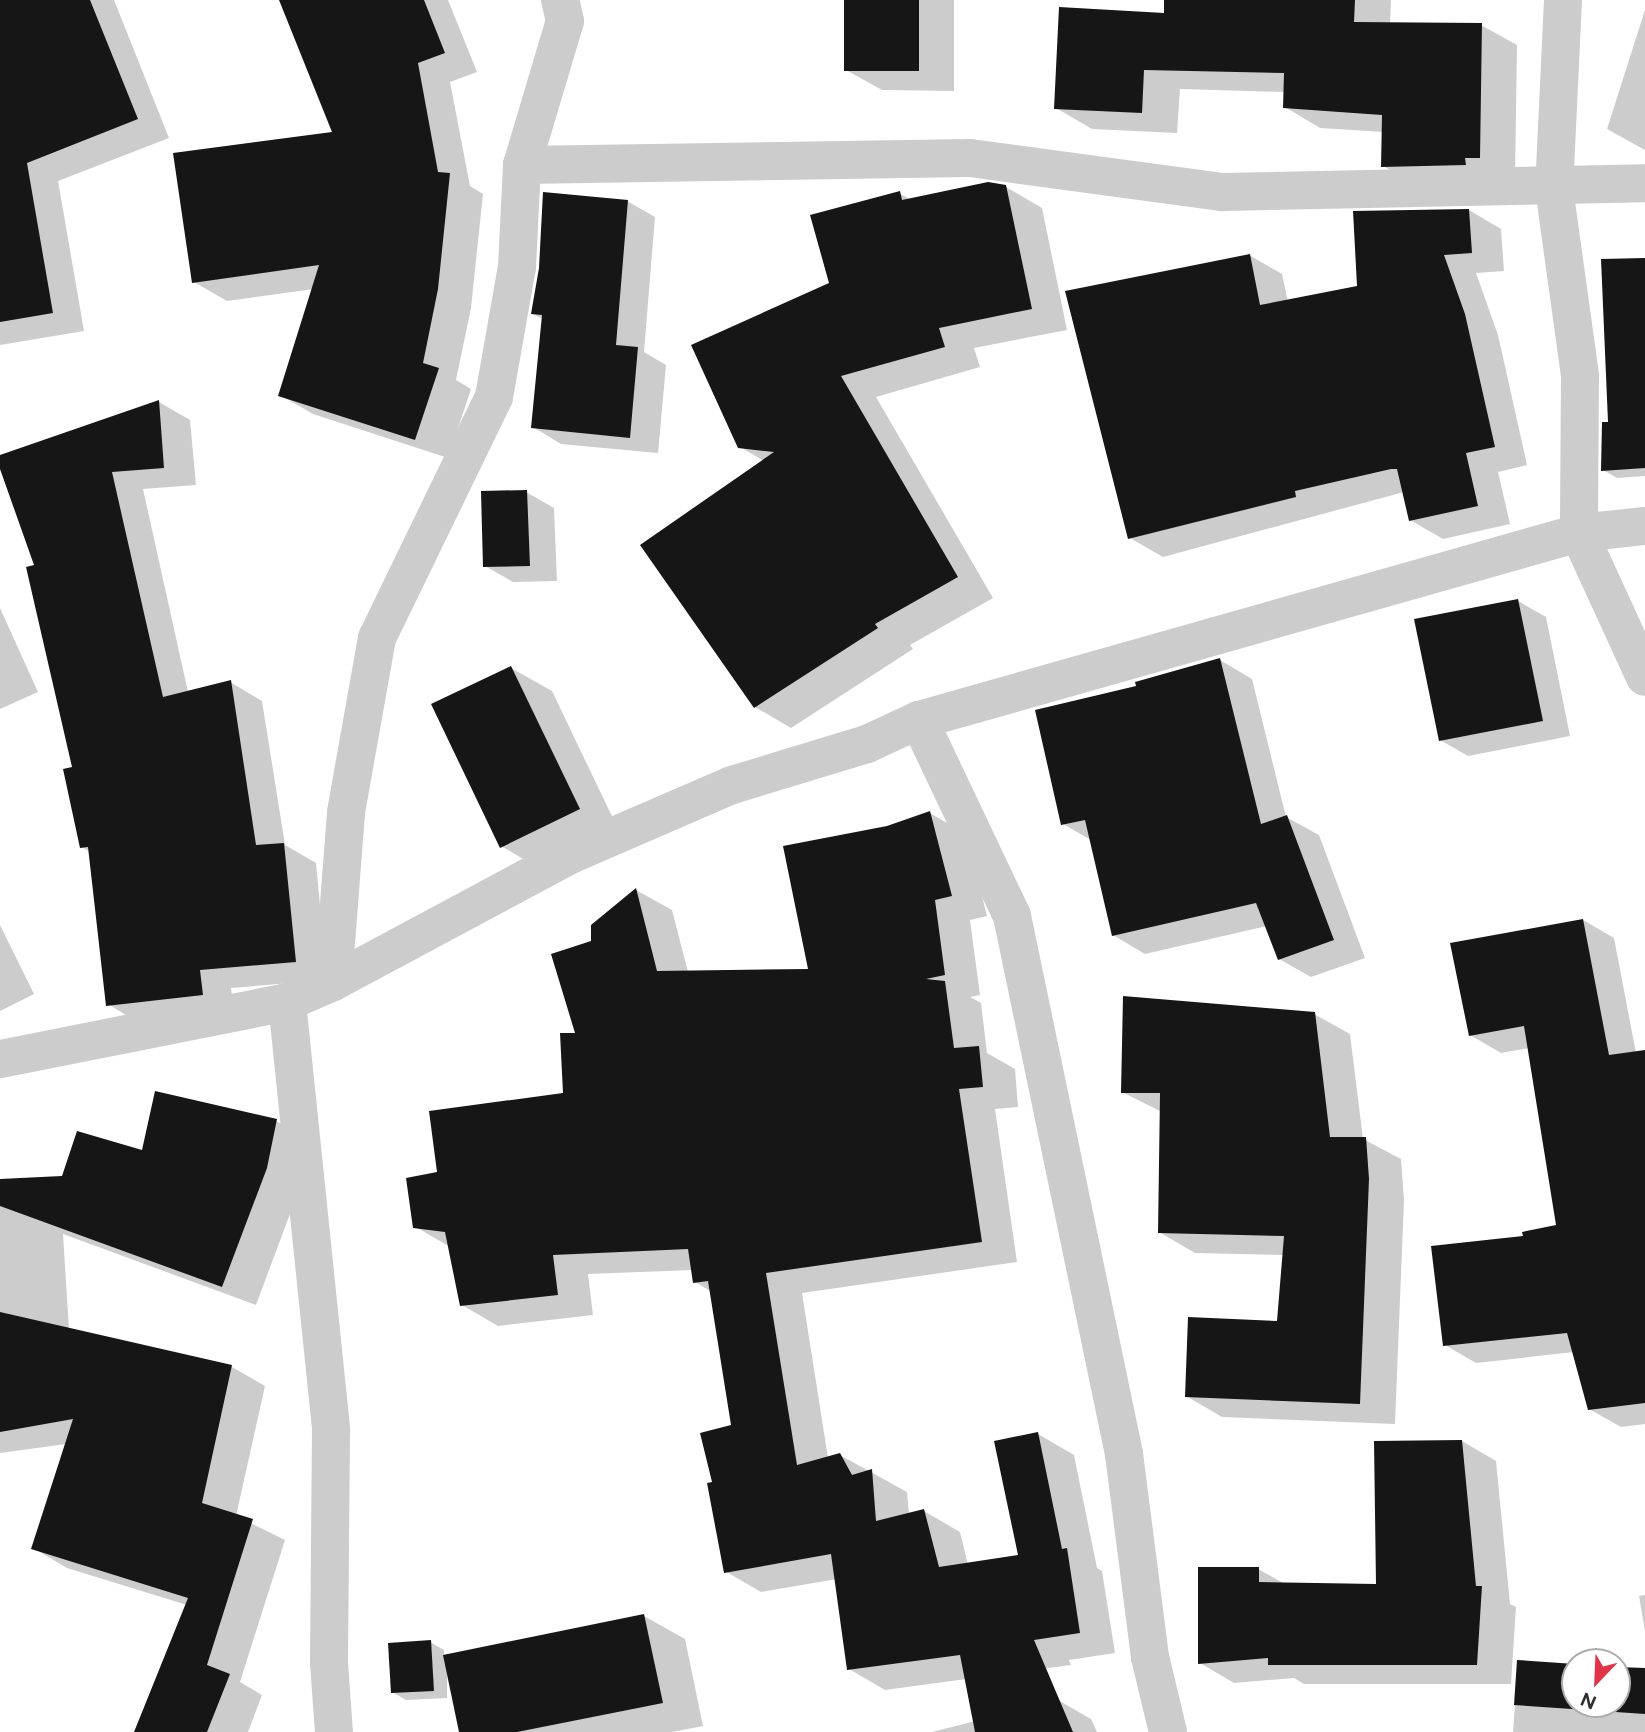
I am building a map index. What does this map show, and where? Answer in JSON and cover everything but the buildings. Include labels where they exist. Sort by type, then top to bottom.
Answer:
[{"type":"street","points":[[334,982],[346,812],[377,638],[494,397],[517,267],[522,165],[565,21],[561,0]]},
{"type":"street","points":[[1563,0],[1554,188],[1580,375],[1579,533],[1645,677]]},
{"type":"street","points":[[522,165],[970,158],[1223,192],[1459,189],[1520,183],[1554,188],[1645,183]]},
{"type":"street","points":[[0,1059],[287,1002],[334,982],[570,855],[732,785],[867,744],[919,720],[1579,533],[1645,526]]},
{"type":"street","points":[[919,720],[1012,916],[1124,1454],[1150,1657],[1168,1732]]},
{"type":"street","points":[[287,1002],[331,1431],[329,1663],[334,1732]]}]
